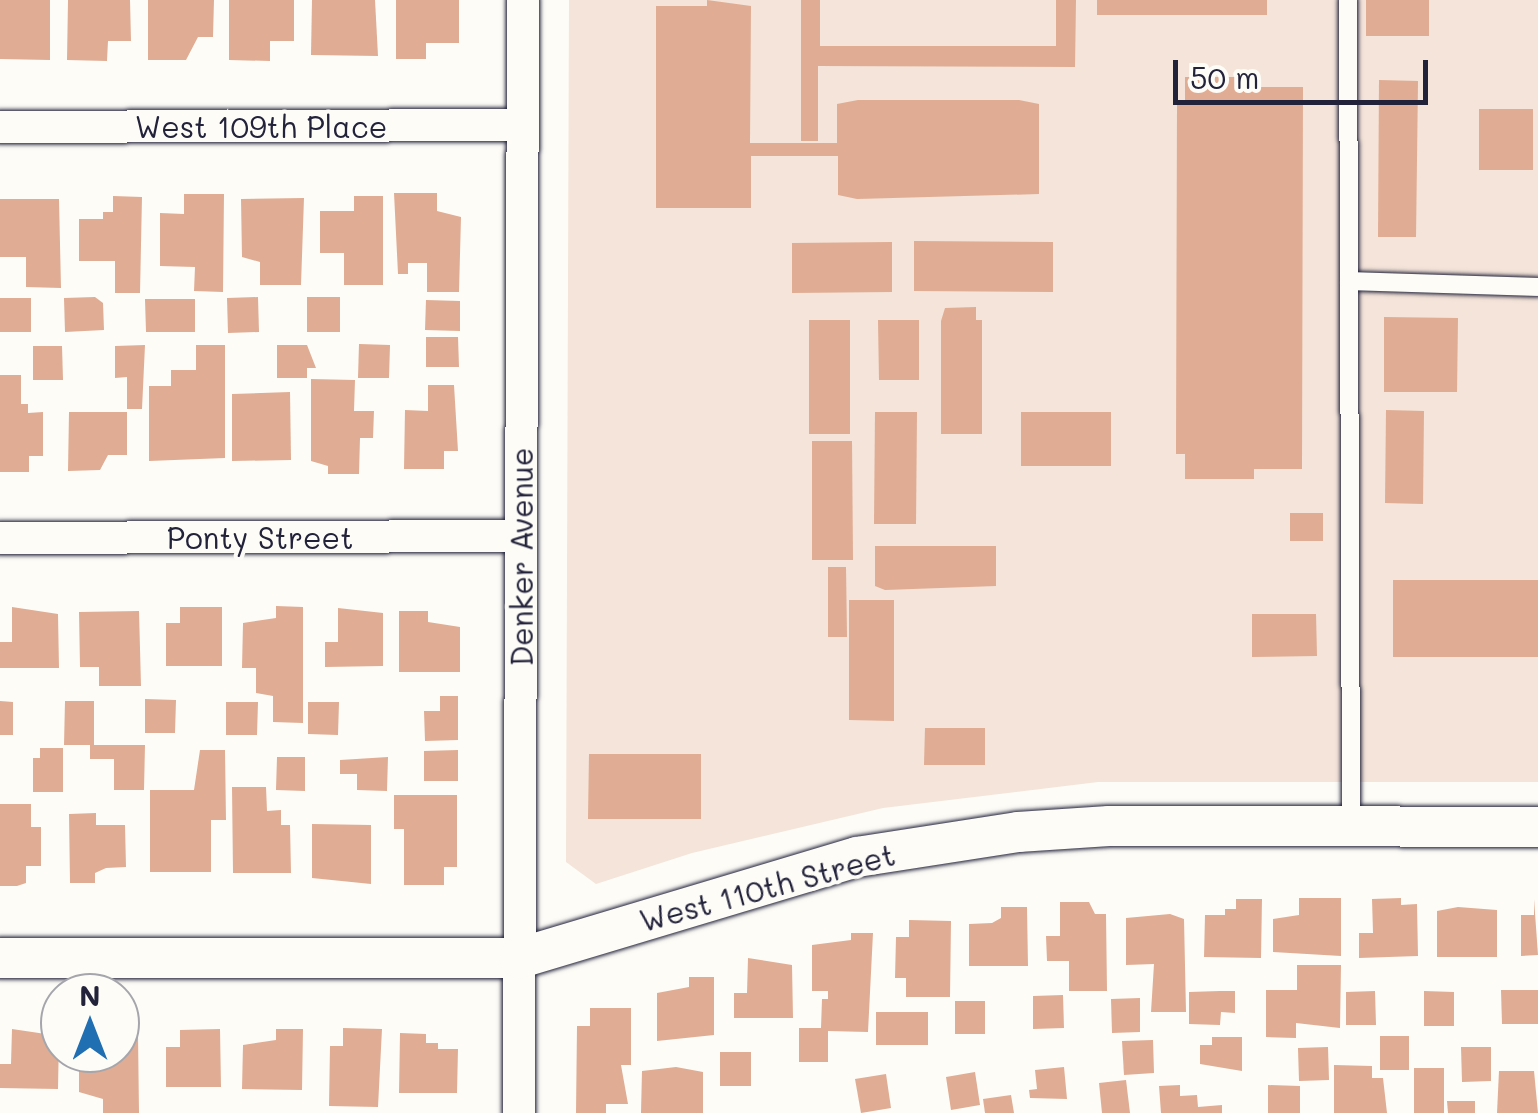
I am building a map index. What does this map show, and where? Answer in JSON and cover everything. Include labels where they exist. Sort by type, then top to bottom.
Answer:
[{"type":"street","name":"Denker Avenue","points":[[519,1113],[523,0]]},
{"type":"street","name":"West 109th Place","points":[[0,126],[522,125]]},
{"type":"street","name":"Ponty Street","points":[[0,538],[521,536]]},
{"type":"street","name":"West 110th Street","points":[[0,958],[520,958],[758,884],[942,842],[1110,826],[1538,826]]},
{"type":"lane","points":[[1348,0],[1350,826]]},
{"type":"lane","points":[[1349,281],[1538,286]]},
{"type":"shaded area","points":[[569,0],[1538,0],[1538,782],[1098,782],[883,808],[692,853],[596,884],[566,862]]},
{"type":"building","points":[[0,0],[50,0],[50,60],[0,59]]},
{"type":"building","points":[[68,0],[130,0],[131,41],[108,41],[107,61],[67,60]]},
{"type":"building","points":[[148,0],[214,0],[213,37],[198,37],[186,60],[148,60]]},
{"type":"building","points":[[229,0],[294,0],[294,41],[270,41],[270,61],[229,60]]},
{"type":"building","points":[[312,0],[375,0],[378,56],[311,55]]},
{"type":"building","points":[[396,0],[459,0],[459,43],[426,43],[426,59],[396,59]]},
{"type":"building","points":[[707,0],[751,6],[750,143],[837,143],[837,104],[858,100],[1019,100],[1039,104],[1039,194],[857,199],[838,195],[838,156],[751,156],[751,208],[656,208],[656,6],[707,6]]},
{"type":"building","points":[[801,0],[820,0],[820,46],[1056,46],[1056,0],[1076,0],[1075,67],[818,66],[818,141],[801,141]]},
{"type":"building","points":[[1097,0],[1267,0],[1267,15],[1097,15]]},
{"type":"building","points":[[1366,0],[1429,0],[1429,36],[1366,36]]},
{"type":"building","points":[[1185,77],[1257,77],[1257,87],[1303,87],[1302,469],[1254,469],[1254,479],[1185,479],[1185,454],[1176,454],[1177,102],[1185,102]]},
{"type":"building","points":[[1379,80],[1418,81],[1416,237],[1378,237]]},
{"type":"building","points":[[1479,109],[1533,109],[1533,170],[1479,170]]},
{"type":"building","points":[[394,193],[437,193],[437,211],[461,217],[459,292],[427,292],[427,263],[408,263],[408,274],[398,274]]},
{"type":"building","points":[[184,194],[224,194],[223,292],[194,291],[195,267],[160,266],[160,213],[184,214]]},
{"type":"building","points":[[113,196],[142,197],[140,293],[115,293],[115,261],[79,261],[79,219],[103,219],[103,212],[113,212]]},
{"type":"building","points":[[354,196],[383,196],[383,285],[344,285],[344,253],[320,253],[320,211],[354,211]]},
{"type":"building","points":[[304,198],[301,285],[260,285],[260,262],[242,257],[241,199]]},
{"type":"building","points":[[0,199],[59,199],[61,288],[26,287],[26,257],[0,257]]},
{"type":"building","points":[[914,241],[1053,242],[1053,292],[914,291]]},
{"type":"building","points":[[892,242],[892,292],[792,293],[792,243]]},
{"type":"building","points":[[95,297],[103,303],[104,330],[65,332],[64,298]]},
{"type":"building","points":[[258,297],[259,332],[228,333],[227,298]]},
{"type":"building","points":[[307,297],[340,297],[340,332],[307,332]]},
{"type":"building","points":[[0,298],[31,298],[31,332],[0,332]]},
{"type":"building","points":[[145,299],[195,299],[195,332],[146,332]]},
{"type":"building","points":[[426,300],[460,301],[460,331],[425,330]]},
{"type":"building","points":[[976,307],[976,320],[982,320],[982,434],[941,434],[941,321],[945,308]]},
{"type":"building","points":[[1384,317],[1458,318],[1457,392],[1384,392]]},
{"type":"building","points":[[809,320],[850,320],[850,434],[809,434]]},
{"type":"building","points":[[878,320],[919,320],[919,380],[879,380]]},
{"type":"building","points":[[426,337],[458,337],[459,367],[426,367]]},
{"type":"building","points":[[359,344],[390,345],[389,378],[358,378]]},
{"type":"building","points":[[145,345],[142,409],[127,409],[127,377],[115,378],[115,346]]},
{"type":"building","points":[[196,345],[225,345],[225,458],[149,461],[149,386],[171,386],[171,370],[196,370]]},
{"type":"building","points":[[277,345],[307,345],[316,368],[307,368],[307,378],[277,378]]},
{"type":"building","points":[[33,346],[62,346],[63,380],[33,380]]},
{"type":"building","points":[[0,375],[21,375],[21,404],[28,404],[28,413],[43,412],[43,456],[29,456],[29,472],[0,472]]},
{"type":"building","points":[[311,379],[355,380],[354,411],[374,411],[373,438],[360,438],[359,474],[328,474],[328,466],[311,461]]},
{"type":"building","points":[[428,385],[454,385],[458,451],[444,451],[444,469],[404,469],[405,410],[428,411]]},
{"type":"building","points":[[290,392],[291,460],[232,461],[232,394]]},
{"type":"building","points":[[1386,410],[1424,411],[1423,504],[1385,503]]},
{"type":"building","points":[[69,412],[127,412],[127,455],[108,455],[100,470],[68,471]]},
{"type":"building","points":[[875,412],[917,412],[916,524],[874,524]]},
{"type":"building","points":[[1021,412],[1111,412],[1111,466],[1021,466]]},
{"type":"building","points":[[812,441],[852,441],[853,560],[812,560]]},
{"type":"building","points":[[1290,513],[1323,513],[1323,541],[1290,541]]},
{"type":"building","points":[[875,546],[996,546],[996,586],[885,590],[875,586]]},
{"type":"building","points":[[828,567],[846,567],[847,637],[828,637]]},
{"type":"building","points":[[1393,580],[1538,580],[1538,657],[1393,657]]},
{"type":"building","points":[[849,600],[894,600],[894,721],[849,720]]},
{"type":"building","points":[[276,606],[303,607],[303,723],[273,722],[273,696],[256,693],[256,668],[242,668],[243,623],[276,618]]},
{"type":"building","points":[[12,607],[58,614],[59,668],[0,668],[0,642],[12,642]]},
{"type":"building","points":[[180,607],[222,607],[222,666],[166,666],[166,623],[180,623]]},
{"type":"building","points":[[338,608],[383,613],[383,666],[325,667],[325,642],[338,642]]},
{"type":"building","points":[[139,611],[141,686],[99,686],[99,667],[80,667],[79,612]]},
{"type":"building","points":[[399,611],[428,611],[428,622],[460,627],[460,672],[399,672]]},
{"type":"building","points":[[1252,614],[1316,614],[1317,656],[1252,657]]},
{"type":"building","points":[[440,696],[458,696],[458,740],[425,741],[424,711],[440,711]]},
{"type":"building","points":[[145,699],[176,700],[175,733],[145,733]]},
{"type":"building","points":[[0,701],[13,702],[13,735],[0,735]]},
{"type":"building","points":[[65,701],[94,701],[94,745],[145,745],[144,790],[114,790],[114,759],[90,759],[90,745],[64,745]]},
{"type":"building","points":[[226,702],[258,702],[257,735],[226,735]]},
{"type":"building","points":[[308,702],[339,702],[338,735],[308,734]]},
{"type":"building","points":[[925,728],[985,728],[985,765],[924,765]]},
{"type":"building","points":[[40,748],[63,748],[63,792],[33,792],[33,758],[40,758]]},
{"type":"building","points":[[200,750],[225,750],[226,820],[211,820],[211,872],[150,872],[150,790],[194,790]]},
{"type":"building","points":[[458,750],[458,781],[424,781],[424,751]]},
{"type":"building","points":[[589,754],[701,754],[701,819],[588,819]]},
{"type":"building","points":[[277,757],[305,757],[305,791],[276,790]]},
{"type":"building","points":[[388,757],[387,791],[357,790],[357,774],[340,774],[340,760]]},
{"type":"building","points":[[232,787],[266,787],[267,811],[281,810],[281,825],[290,825],[291,873],[233,873]]},
{"type":"building","points":[[394,795],[457,795],[457,867],[444,867],[444,885],[404,885],[404,829],[394,829]]},
{"type":"building","points":[[0,804],[31,804],[31,827],[41,827],[41,866],[26,866],[26,883],[17,886],[0,886]]},
{"type":"building","points":[[96,813],[96,825],[125,825],[126,867],[95,873],[95,883],[70,883],[69,814]]},
{"type":"building","points":[[312,824],[371,825],[371,884],[312,878]]},
{"type":"building","points":[[1299,898],[1341,898],[1341,956],[1273,952],[1273,919],[1299,915]]},
{"type":"building","points":[[1401,898],[1401,905],[1417,904],[1418,956],[1359,958],[1359,933],[1373,933],[1372,899]]},
{"type":"building","points":[[1236,899],[1262,899],[1261,958],[1204,957],[1205,915],[1225,915],[1225,909],[1236,909]]},
{"type":"building","points":[[1534,899],[1538,955],[1521,956],[1521,915],[1534,915]]},
{"type":"building","points":[[1060,902],[1089,902],[1095,914],[1106,914],[1107,991],[1069,991],[1069,961],[1047,961],[1046,936],[1060,936]]},
{"type":"building","points":[[1001,907],[1027,907],[1028,966],[969,966],[969,924],[992,923],[1001,918]]},
{"type":"building","points":[[1458,907],[1497,910],[1497,957],[1437,957],[1437,911]]},
{"type":"building","points":[[1170,914],[1184,919],[1186,1012],[1151,1012],[1154,964],[1126,965],[1126,918]]},
{"type":"building","points":[[909,920],[951,921],[950,997],[906,997],[906,978],[895,978],[896,937],[909,937]]},
{"type":"building","points":[[851,933],[873,933],[868,1032],[828,1031],[828,1062],[799,1062],[799,1028],[821,1028],[822,999],[828,999],[828,991],[812,991],[812,945],[851,940]]},
{"type":"building","points":[[748,958],[792,965],[793,1018],[734,1018],[734,993],[747,993]]},
{"type":"building","points":[[1297,965],[1341,965],[1340,1028],[1296,1023],[1296,1038],[1266,1037],[1266,990],[1297,990]]},
{"type":"building","points":[[689,977],[714,977],[714,1035],[657,1041],[657,993],[689,987]]},
{"type":"building","points":[[1501,990],[1538,990],[1538,1024],[1502,1024]]},
{"type":"building","points":[[1235,991],[1235,1013],[1221,1012],[1220,1025],[1189,1024],[1189,992]]},
{"type":"building","points":[[1375,991],[1376,1025],[1346,1025],[1346,992]]},
{"type":"building","points":[[1424,991],[1454,992],[1454,1026],[1424,1026]]},
{"type":"building","points":[[1063,995],[1064,1028],[1033,1029],[1033,996]]},
{"type":"building","points":[[1140,998],[1140,1032],[1112,1033],[1111,999]]},
{"type":"building","points":[[955,1001],[985,1001],[985,1034],[955,1034]]},
{"type":"building","points":[[590,1008],[631,1008],[631,1065],[621,1065],[628,1104],[606,1104],[606,1113],[576,1113],[577,1026],[590,1026]]},
{"type":"building","points":[[876,1012],[928,1012],[928,1045],[876,1045]]},
{"type":"building","points":[[343,1028],[382,1029],[378,1107],[329,1106],[330,1046],[343,1046]]},
{"type":"building","points":[[12,1029],[40,1033],[40,1073],[58,1073],[58,1089],[0,1088],[0,1064],[11,1064]]},
{"type":"building","points":[[220,1029],[221,1087],[166,1087],[166,1047],[180,1047],[180,1030]]},
{"type":"building","points":[[276,1029],[303,1029],[302,1090],[242,1089],[243,1045],[276,1040]]},
{"type":"building","points":[[400,1033],[426,1034],[426,1043],[438,1043],[438,1049],[458,1049],[457,1093],[399,1093]]},
{"type":"building","points":[[1380,1036],[1409,1036],[1409,1070],[1380,1070]]},
{"type":"building","points":[[1212,1037],[1242,1037],[1242,1071],[1200,1064],[1200,1045],[1212,1045]]},
{"type":"building","points":[[1153,1040],[1154,1073],[1124,1075],[1122,1041]]},
{"type":"building","points":[[1328,1047],[1329,1080],[1299,1081],[1298,1048]]},
{"type":"building","points":[[1461,1047],[1491,1047],[1491,1081],[1462,1082]]},
{"type":"building","points":[[720,1052],[751,1052],[751,1086],[720,1086]]},
{"type":"building","points":[[1334,1065],[1372,1066],[1372,1078],[1383,1078],[1387,1113],[1334,1113]]},
{"type":"building","points":[[676,1067],[703,1072],[703,1113],[641,1113],[642,1071]]},
{"type":"building","points":[[1064,1067],[1067,1099],[1030,1098],[1029,1090],[1037,1089],[1035,1070]]},
{"type":"building","points":[[1414,1068],[1444,1068],[1444,1113],[1414,1113]]},
{"type":"building","points":[[1499,1071],[1534,1071],[1538,1113],[1497,1113]]},
{"type":"building","points":[[975,1072],[980,1105],[951,1110],[946,1077]]},
{"type":"building","points":[[79,1073],[138,1073],[139,1113],[103,1113],[103,1099],[79,1092]]},
{"type":"building","points":[[886,1074],[891,1108],[861,1113],[855,1079]]},
{"type":"building","points":[[1126,1080],[1130,1113],[1102,1113],[1099,1083]]},
{"type":"building","points":[[1180,1085],[1180,1096],[1197,1095],[1198,1107],[1222,1105],[1222,1113],[1161,1113],[1159,1086]]},
{"type":"building","points":[[1268,1085],[1300,1086],[1300,1113],[1268,1113]]},
{"type":"building","points":[[1011,1095],[1014,1113],[985,1113],[983,1099]]},
{"type":"building","points":[[1447,1101],[1475,1101],[1475,1113],[1448,1113]]}]
